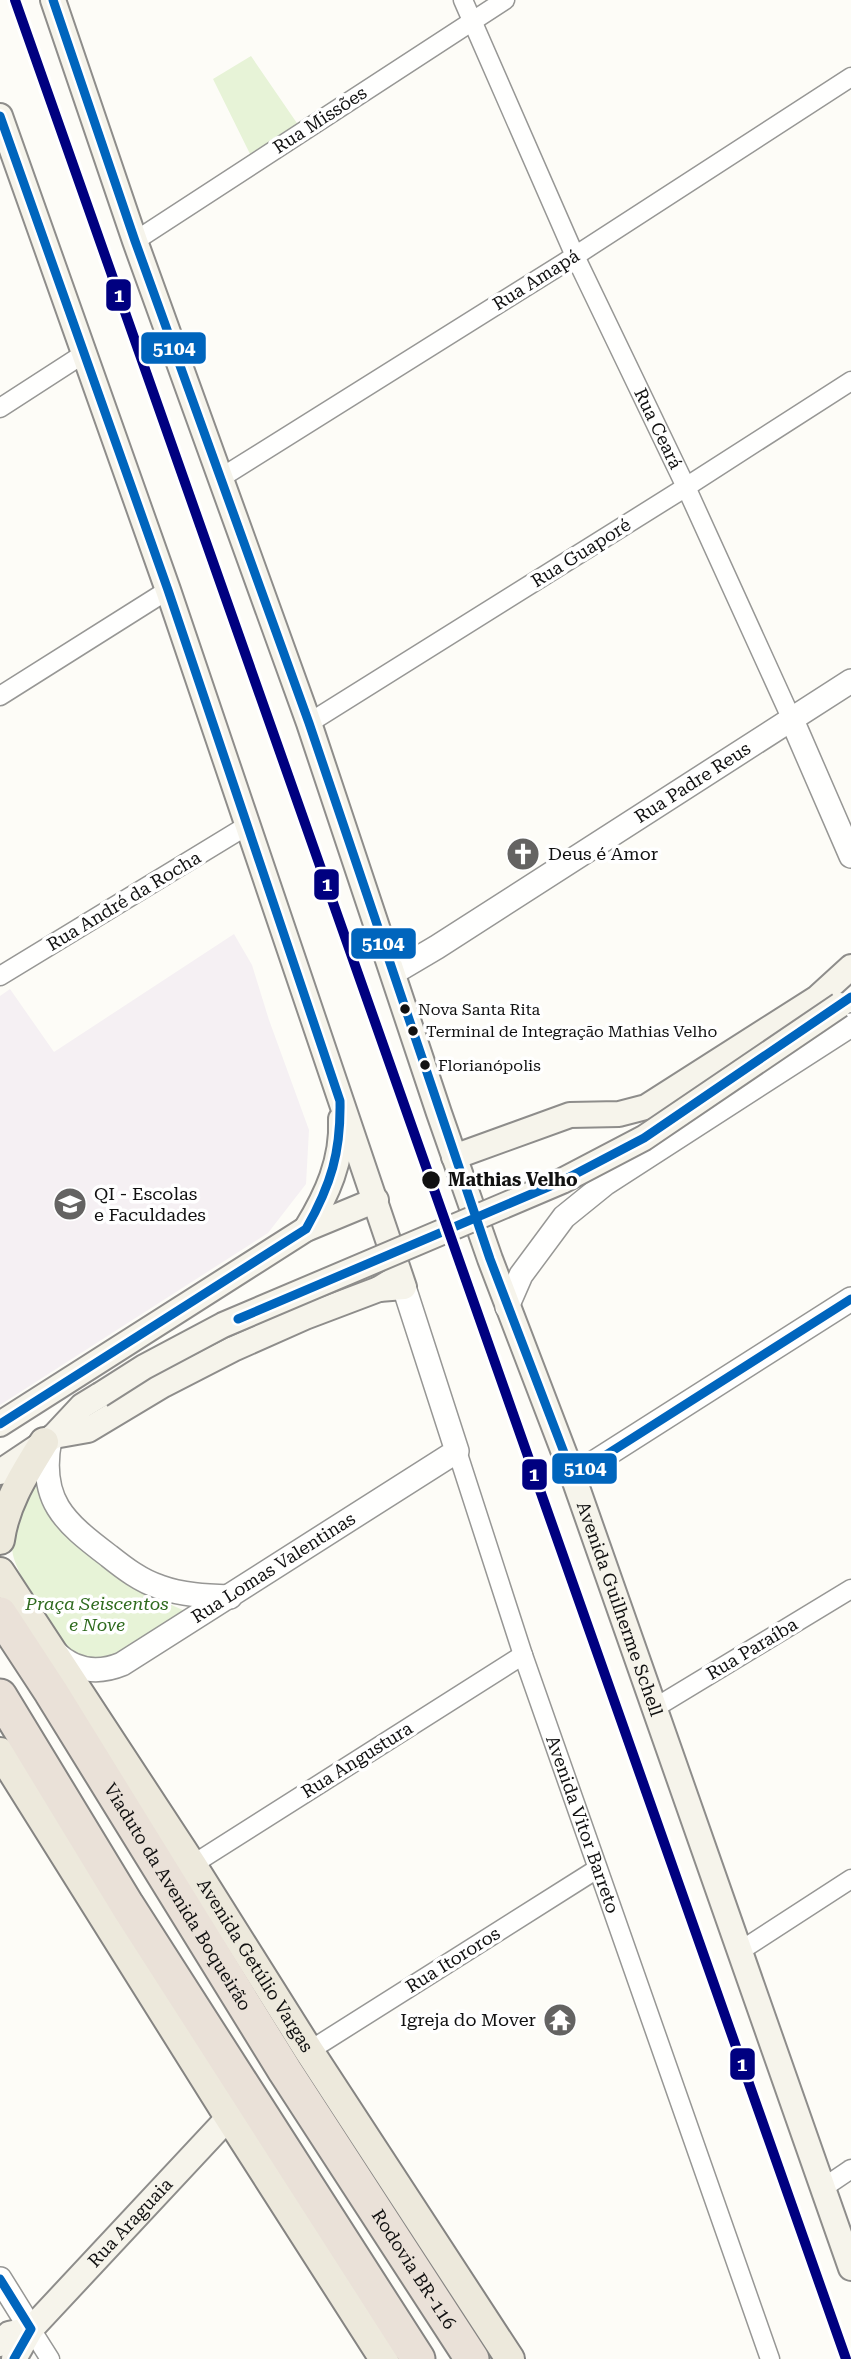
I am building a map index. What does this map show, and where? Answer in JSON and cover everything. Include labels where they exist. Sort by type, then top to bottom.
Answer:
[{"type":"highway","name":"Viaduto da Avenida Boqueirão","points":[[5,1590],[51,1692],[354,2180]]},
{"type":"highway","points":[[0,1696],[127,1905],[418,2359]]},
{"type":"highway","name":"Rodovia BR-116","points":[[354,2180],[472,2359]]},
{"type":"main road","name":"Avenida Guilherme Schell","points":[[53,0],[219,479],[309,723],[454,1157],[507,1307],[573,1476],[851,2268]]},
{"type":"main road","points":[[0,116],[168,590],[402,1281],[305,1317],[244,1344],[163,1385],[88,1430],[49,1439],[20,1481],[9,1506],[0,1540]]},
{"type":"main road","points":[[454,1157],[570,1115],[619,1114],[646,1107],[817,998],[851,967]]},
{"type":"main road","points":[[0,1472],[49,1439],[91,1401],[144,1367],[223,1325],[562,1181],[632,1145],[847,1009]]},
{"type":"main road","points":[[306,1229],[336,1168],[341,1140],[340,1101]]},
{"type":"main road","points":[[0,1426],[306,1229],[376,1200]]},
{"type":"main road","points":[[0,1426],[91,1401]]},
{"type":"main road","name":"Avenida Getúlio Vargas","points":[[5,1590],[50,1647],[510,2359]]},
{"type":"main road","points":[[0,1752],[384,2359]]},
{"type":"main road","name":"Rua Araguaia","points":[[15,2359],[32,2329],[229,2117]]},
{"type":"main road","name":"Rua Araguaia","points":[[0,2344],[9,2334],[32,2329]]},
{"type":"street","name":"Rua Ceará","points":[[463,0],[575,256],[686,487],[851,856]]},
{"type":"street","name":"Rua Missões","points":[[135,241],[505,0]]},
{"type":"street","name":"Rua Amapá","points":[[219,479],[575,256],[851,77]]},
{"type":"street","points":[[0,408],[85,353]]},
{"type":"street","name":"Rua Guaporé","points":[[309,723],[851,381]]},
{"type":"street","points":[[0,696],[168,590]]},
{"type":"street","name":"Rua Padre Reus","points":[[393,973],[851,681]]},
{"type":"street","name":"Rua André da Rocha","points":[[0,976],[248,825]]},
{"type":"street","points":[[507,1307],[522,1275],[564,1217],[606,1183],[847,1009]]},
{"type":"street","name":"Avenida Vitor Barreto","points":[[402,1281],[523,1655],[770,2359]]},
{"type":"street","points":[[573,1476],[851,1299]]},
{"type":"street","points":[[49,1439],[47,1460],[50,1488],[64,1518],[78,1532],[131,1572],[158,1587],[197,1595],[230,1597]]},
{"type":"street","name":"Rua Lomas Valentinas","points":[[50,1647],[62,1659],[75,1666],[105,1670],[122,1664],[457,1451]]},
{"type":"street","name":"Rua Paraíba","points":[[653,1709],[851,1589]]},
{"type":"street","name":"Rua Angustura","points":[[192,1865],[523,1655]]},
{"type":"street","name":"Rua Itororos","points":[[309,2051],[597,1868]]},
{"type":"street","points":[[740,1951],[851,1879]]},
{"type":"street","points":[[823,2188],[851,2169]]},
{"type":"street","points":[[0,2279],[50,2359]]},
{"type":"shaded area","points":[[234,934],[252,965],[309,1130],[306,1184],[268,1233],[0,1405],[0,996],[10,989],[54,1052]]},
{"type":"green space","points":[[251,56],[301,129],[253,160],[213,79]]},
{"type":"green space","name":"Praça Seiscentos e Nove","points":[[41,1483],[145,1593],[185,1611],[125,1652],[94,1659],[71,1651],[55,1634],[38,1606],[13,1555],[12,1535],[19,1507]]},
{"type":"transit line","name":"1","points":[[15,0],[846,2359]]},
{"type":"transit line","name":"5104","points":[[53,0],[135,241],[309,723],[490,1259],[573,1476],[851,1299]]},
{"type":"transit line","name":"5104","points":[[0,116],[168,590],[340,1101],[339,1136],[333,1168],[306,1229],[0,1424]]},
{"type":"transit line","name":"5104","points":[[238,1319],[562,1181],[644,1138],[851,997]]},
{"type":"transit line","name":"5104","points":[[0,2279],[31,2329],[14,2359]]},
{"type":"place","name":"Deus é Amor","points":[[523,854]]},
{"type":"place","name":"Nova Santa Rita","points":[[405,1009]]},
{"type":"place","name":"Terminal de Integração Mathias Velho","points":[[413,1031]]},
{"type":"place","name":"Florianópolis","points":[[425,1065]]},
{"type":"place","name":"Mathias Velho","points":[[431,1180]]},
{"type":"place","name":"QI - Escolas e Faculdades","points":[[70,1204]]},
{"type":"place","name":"Igreja do Mover","points":[[560,2020]]}]
